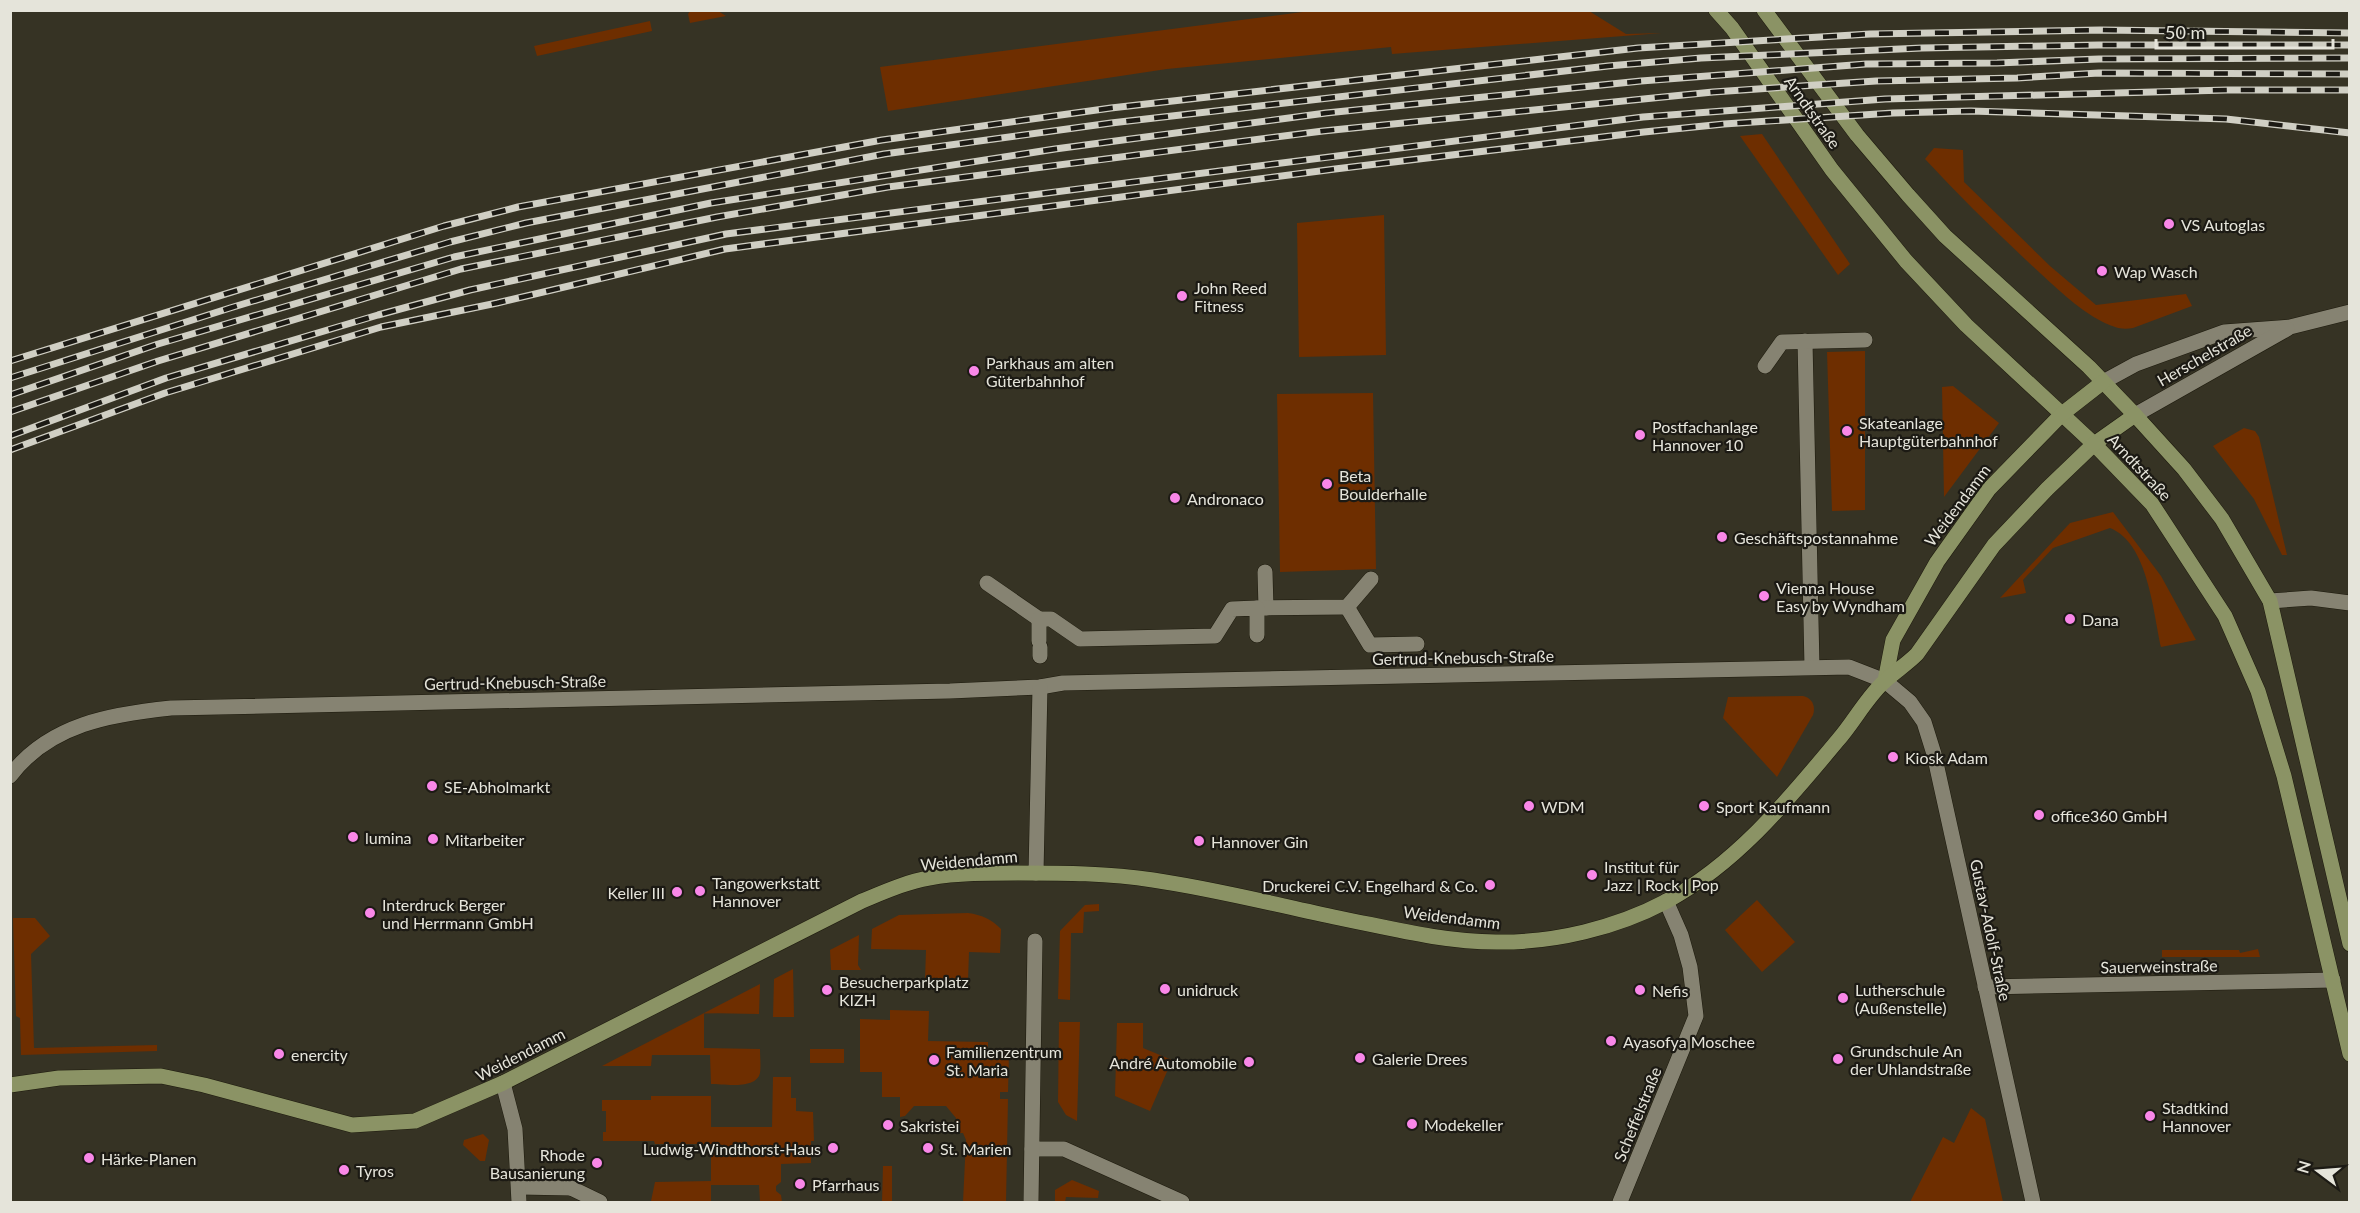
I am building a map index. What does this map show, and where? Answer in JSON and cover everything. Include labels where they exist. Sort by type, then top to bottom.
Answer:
[{"type":"main road","name":"Arndtstraße","points":[[1716,10],[1732,28],[1832,170],[1906,261],[1966,325],[2094,444],[2152,504],[2225,616],[2258,691],[2286,784],[2349,1054]]},
{"type":"main road","name":"Arndtstraße","points":[[1767,12],[1857,135],[1915,204],[1989,278],[2103,382],[2184,469],[2222,519],[2270,601],[2349,944]]},
{"type":"main road","name":"Weidendamm","points":[[1885,681],[1893,640],[1937,562],[1989,489],[2062,414],[2103,382]]},
{"type":"main road","name":"Weidendamm","points":[[10,1085],[59,1078],[161,1076],[204,1084],[352,1125],[395,1124],[427,1118],[503,1083],[800,932],[892,888],[929,878],[984,874],[1105,874],[1154,880],[1420,933],[1494,942],[1526,941],[1589,931],[1624,920],[1666,901],[1726,861],[1776,813],[1885,681],[1917,654],[1995,545],[2047,489],[2094,444],[2135,415]]},
{"type":"street","name":"Herschelstraße","points":[[2103,382],[2136,363],[2224,332],[2290,327],[2349,312]]},
{"type":"street","name":"Herschelstraße","points":[[2135,415],[2290,327]]},
{"type":"street","points":[[1765,366],[1782,342],[1865,340]]},
{"type":"street","points":[[1805,341],[1812,667]]},
{"type":"street","points":[[1257,644],[1265,572]]},
{"type":"street","points":[[987,584],[1040,619],[1051,619],[1080,639],[1215,636],[1232,609],[1347,607],[1371,579]]},
{"type":"street","points":[[2270,601],[2311,598],[2349,603]]},
{"type":"street","points":[[1347,607],[1370,645],[1417,644]]},
{"type":"street","points":[[1040,619],[1040,648]]},
{"type":"street","name":"Gertrud-Knebusch-Straße","points":[[10,776],[35,750],[58,735],[115,715],[171,708],[902,692],[1040,687],[1063,683],[1812,667],[1849,667],[1885,681]]},
{"type":"street","name":"Gustav-Adolf-Straße","points":[[1885,681],[1910,702],[1924,722],[1936,763],[2033,1203]]},
{"type":"street","points":[[1036,873],[1040,687]]},
{"type":"street","name":"Scheffelstraße","points":[[1620,1203],[1696,1016],[1690,967],[1681,935],[1666,901]]},
{"type":"street","points":[[1031,1203],[1035,940]]},
{"type":"street","name":"Sauerweinstraße","points":[[1985,987],[2333,980]]},
{"type":"street","points":[[503,1083],[515,1129],[519,1195],[571,1188],[600,1203]]},
{"type":"street","points":[[1032,1149],[1064,1149],[1182,1203]]},
{"type":"shaded area","points":[[1318,10],[1589,11],[1626,34],[1662,33],[1392,54],[1391,47],[1167,69],[888,111],[880,67]]},
{"type":"shaded area","points":[[690,11],[718,11],[726,16],[690,23],[688,14]]},
{"type":"shaded area","points":[[650,21],[652,31],[537,56],[534,46]]},
{"type":"shaded area","points":[[1762,134],[1850,264],[1838,275],[1740,136]]},
{"type":"shaded area","points":[[1934,148],[1963,150],[1964,182],[2050,266],[2096,305],[2186,294],[2192,306],[2133,328],[2117,328],[2094,317],[2075,304],[2040,273],[1939,174],[1925,159]]},
{"type":"shaded area","points":[[1384,215],[1386,355],[1299,357],[1297,223]]},
{"type":"shaded area","name":"Skateanlage Hauptgüterbahnhof","points":[[1865,351],[1865,510],[1832,511],[1827,352]]},
{"type":"shaded area","points":[[1953,386],[1999,423],[1944,497],[1942,387]]},
{"type":"shaded area","name":"Beta Boulderhalle","points":[[1373,393],[1376,569],[1280,572],[1277,394]]},
{"type":"shaded area","points":[[2244,428],[2255,431],[2259,437],[2287,555],[2282,555],[2254,499],[2213,446]]},
{"type":"shaded area","points":[[2113,512],[2161,576],[2196,640],[2161,647],[2147,580],[2141,563],[2123,536],[2110,528],[2053,548],[2023,580],[2026,593],[2000,598],[2070,523]]},
{"type":"shaded area","points":[[1803,696],[1812,703],[1813,715],[1777,777],[1723,718],[1728,697]]},
{"type":"shaded area","points":[[1757,900],[1795,942],[1762,972],[1725,930]]},
{"type":"shaded area","points":[[1099,904],[1099,911],[1084,912],[1083,933],[1071,933],[1070,1000],[1058,999],[1060,931],[1085,905]]},
{"type":"shaded area","points":[[968,913],[986,918],[1001,929],[1000,953],[969,952],[968,981],[925,980],[926,950],[871,949],[872,929],[899,915]]},
{"type":"shaded area","points":[[13,918],[35,918],[50,936],[31,954],[34,1048],[157,1045],[157,1051],[21,1055],[20,1018],[16,1016]]},
{"type":"shaded area","points":[[859,935],[858,965],[861,970],[831,970],[830,950]]},
{"type":"shaded area","points":[[2258,949],[2260,957],[2162,957],[2162,950],[2239,950],[2240,953]]},
{"type":"shaded area","points":[[793,969],[794,1017],[773,1017],[774,979]]},
{"type":"shaded area","points":[[760,984],[759,1014],[704,1013]]},
{"type":"shaded area","points":[[890,1010],[929,1011],[928,1041],[988,1042],[988,1053],[1009,1054],[1008,1092],[1000,1092],[1000,1099],[1008,1099],[1006,1202],[963,1202],[966,1140],[963,1133],[954,1133],[956,1118],[946,1106],[914,1106],[905,1116],[900,1117],[900,1097],[882,1097],[882,1072],[860,1072],[860,1019],[890,1020]]},
{"type":"shaded area","points":[[704,1013],[704,1048],[760,1049],[760,1073],[752,1082],[739,1085],[711,1084],[710,1055],[652,1055],[651,1066],[602,1066]]},
{"type":"shaded area","points":[[1059,1022],[1080,1022],[1077,1121],[1066,1115],[1058,1102]]},
{"type":"shaded area","points":[[1117,1023],[1143,1023],[1143,1048],[1172,1060],[1150,1111],[1115,1096]]},
{"type":"shaded area","points":[[810,1049],[844,1049],[844,1063],[810,1063]]},
{"type":"shaded area","points":[[773,1077],[791,1077],[791,1098],[796,1098],[796,1111],[813,1112],[814,1141],[811,1141],[811,1163],[781,1164],[781,1182],[776,1186],[776,1191],[781,1195],[782,1202],[760,1202],[759,1185],[711,1185],[711,1202],[651,1201],[655,1182],[711,1181],[711,1144],[603,1141],[603,1132],[606,1132],[606,1111],[602,1111],[602,1100],[651,1100],[651,1096],[711,1096],[711,1127],[772,1127]]},
{"type":"shaded area","points":[[1971,1108],[1985,1119],[2003,1202],[1910,1202],[1943,1137],[1954,1143]]},
{"type":"shaded area","points":[[483,1134],[489,1140],[485,1161],[480,1161],[463,1145],[464,1140]]},
{"type":"shaded area","points":[[883,1166],[892,1166],[892,1202],[882,1202]]},
{"type":"shaded area","points":[[1072,1180],[1099,1191],[1098,1198],[1066,1197],[1065,1202],[1055,1202],[1055,1190]]},
{"type":"railway","points":[[10,361],[444,226],[518,207],[882,140],[1111,108],[1638,48],[1870,34],[2100,30],[2350,33]]},
{"type":"railway","points":[[10,378],[230,308],[450,242],[526,223],[884,154],[1111,123],[1608,66],[1701,58],[1922,48],[2350,45]]},
{"type":"railway","points":[[10,395],[158,344],[454,257],[711,203],[1055,149],[1326,113],[1641,81],[1866,64],[1997,63],[2099,59],[2350,58]]},
{"type":"railway","points":[[10,412],[158,361],[461,269],[717,217],[888,187],[1323,131],[1713,92],[1876,81],[2017,78],[2099,73],[2350,74]]},
{"type":"railway","points":[[10,436],[166,378],[378,315],[470,290],[726,234],[1643,117],[1885,99],[2227,90],[2350,90]]},
{"type":"railway","points":[[10,450],[165,393],[381,327],[497,303],[725,249],[1335,169],[1724,124],[1893,113],[1971,111],[2226,119],[2350,133]]},
{"type":"place","name":"VS Autoglas","points":[[2169,224]]},
{"type":"place","name":"Wap Wasch","points":[[2102,271]]},
{"type":"place","name":"John Reed Fitness","points":[[1182,296]]},
{"type":"place","name":"Parkhaus am alten Güterbahnhof","points":[[974,371]]},
{"type":"place","name":"Skateanlage Hauptgüterbahnhof","points":[[1847,431]]},
{"type":"place","name":"Postfachanlage Hannover 10","points":[[1640,435]]},
{"type":"place","name":"Beta Boulderhalle","points":[[1327,484]]},
{"type":"place","name":"Andronaco","points":[[1175,498]]},
{"type":"place","name":"Geschäftspostannahme","points":[[1722,537]]},
{"type":"place","name":"Vienna House Easy by Wyndham","points":[[1764,596]]},
{"type":"place","name":"Dana","points":[[2070,619]]},
{"type":"place","name":"Kiosk Adam","points":[[1893,757]]},
{"type":"place","name":"SE-Abholmarkt","points":[[432,786]]},
{"type":"place","name":"WDM","points":[[1529,806]]},
{"type":"place","name":"Sport Kaufmann","points":[[1704,806]]},
{"type":"place","name":"office360 GmbH","points":[[2039,815]]},
{"type":"place","name":"lumina","points":[[353,837]]},
{"type":"place","name":"Mitarbeiter","points":[[433,839]]},
{"type":"place","name":"Hannover Gin","points":[[1199,841]]},
{"type":"place","name":"Institut für Jazz | Rock | Pop","points":[[1592,875]]},
{"type":"place","name":"Druckerei C.V. Engelhard & Co.","points":[[1490,885]]},
{"type":"place","name":"Tangowerkstatt Hannover","points":[[700,891]]},
{"type":"place","name":"Keller III","points":[[677,892]]},
{"type":"place","name":"Interdruck Berger und Herrmann GmbH","points":[[370,913]]},
{"type":"place","name":"unidruck","points":[[1165,989]]},
{"type":"place","name":"Besucherparkplatz KIZH","points":[[827,990]]},
{"type":"place","name":"Nefis","points":[[1640,990]]},
{"type":"place","name":"Lutherschule (Außenstelle)","points":[[1843,998]]},
{"type":"place","name":"Ayasofya Moschee","points":[[1611,1041]]},
{"type":"place","name":"enercity","points":[[279,1054]]},
{"type":"place","name":"Galerie Drees","points":[[1360,1058]]},
{"type":"place","name":"Grundschule An der Uhlandstraße","points":[[1838,1059]]},
{"type":"place","name":"Familienzentrum St. Maria","points":[[934,1060]]},
{"type":"place","name":"André Automobile","points":[[1249,1062]]},
{"type":"place","name":"Stadtkind Hannover","points":[[2150,1116]]},
{"type":"place","name":"Modekeller","points":[[1412,1124]]},
{"type":"place","name":"Sakristei","points":[[888,1125]]},
{"type":"place","name":"Ludwig-Windthorst-Haus","points":[[833,1148]]},
{"type":"place","name":"St. Marien","points":[[928,1148]]},
{"type":"place","name":"Härke-Planen","points":[[89,1158]]},
{"type":"place","name":"Rhode Bausanierung","points":[[597,1163]]},
{"type":"place","name":"Tyros","points":[[344,1170]]},
{"type":"place","name":"Pfarrhaus","points":[[800,1184]]}]
